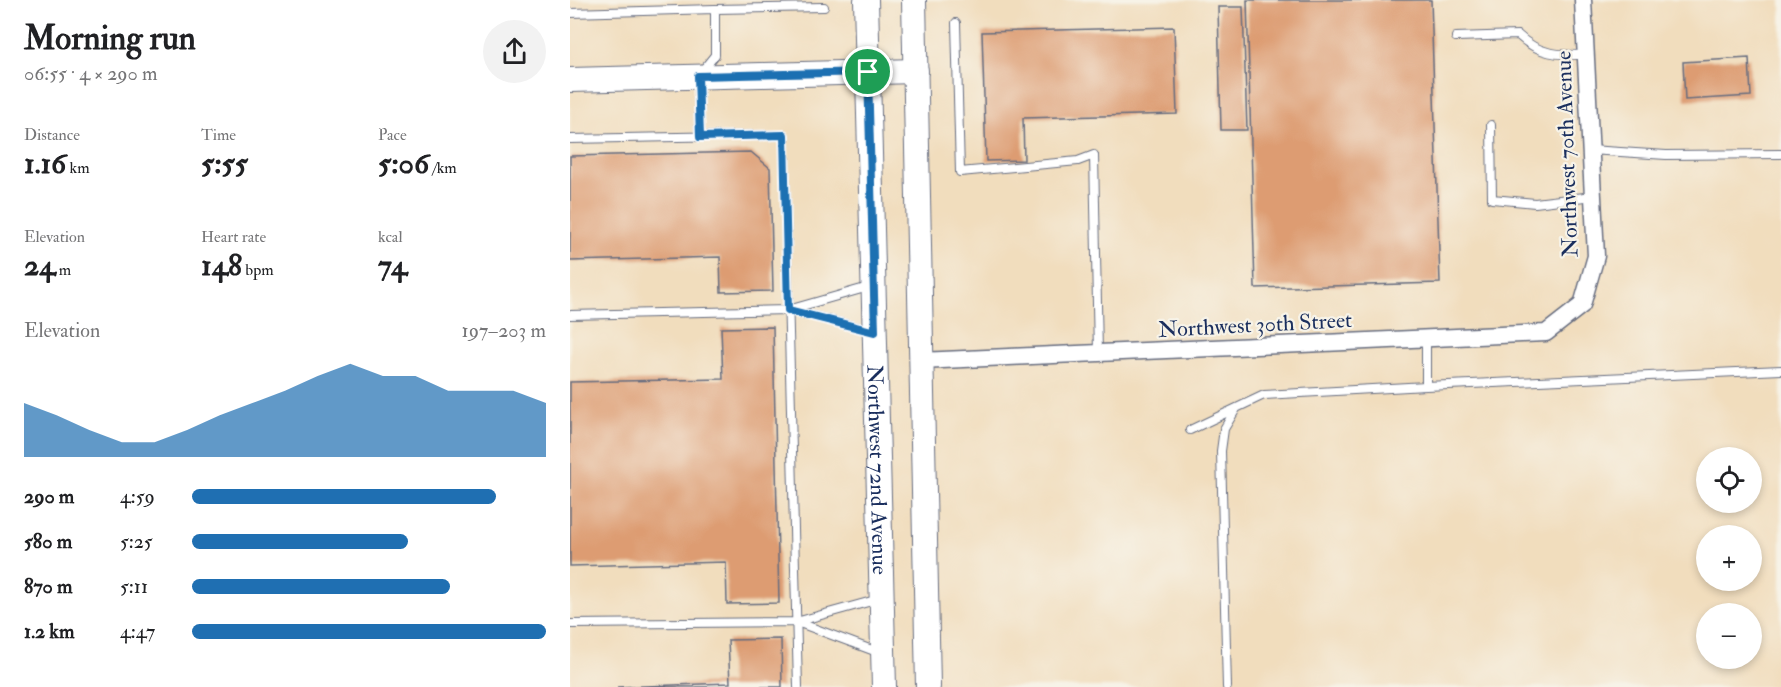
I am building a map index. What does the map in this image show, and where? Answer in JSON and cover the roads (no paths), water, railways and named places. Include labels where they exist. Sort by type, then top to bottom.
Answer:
[{"type":"main road","name":"Northwest 72nd Avenue","points":[[866,0],[884,687]]},
{"type":"main road","name":"Northwest 72nd Avenue","points":[[914,0],[928,687]]},
{"type":"main road","points":[[570,80],[916,71]]},
{"type":"street","name":"Northwest 70th Avenue","points":[[1582,305],[1596,256],[1583,0]]},
{"type":"street","name":"Northwest 30th Street","points":[[920,361],[1546,333],[1582,305]]},
{"type":"lane","points":[[570,14],[824,6]]},
{"type":"lane","points":[[700,137],[698,76],[715,55],[715,9]]},
{"type":"lane","points":[[956,22],[960,172],[1068,163],[1094,155],[1098,354]]},
{"type":"lane","points":[[1456,37],[1518,35],[1529,46],[1553,56],[1586,55]]},
{"type":"lane","points":[[1491,125],[1492,199],[1535,203],[1593,196]]},
{"type":"lane","points":[[570,139],[784,135],[798,687]]},
{"type":"lane","points":[[1590,150],[1666,156],[1781,154]]},
{"type":"lane","points":[[570,315],[788,310],[873,286]]},
{"type":"lane","points":[[788,310],[875,332]]},
{"type":"lane","points":[[1426,339],[1426,387]]},
{"type":"lane","points":[[1190,430],[1264,395],[1781,370]]},
{"type":"lane","points":[[1227,687],[1221,451],[1224,429],[1236,408]]},
{"type":"lane","points":[[570,624],[796,622],[882,598]]},
{"type":"lane","points":[[796,622],[883,654]]}]
